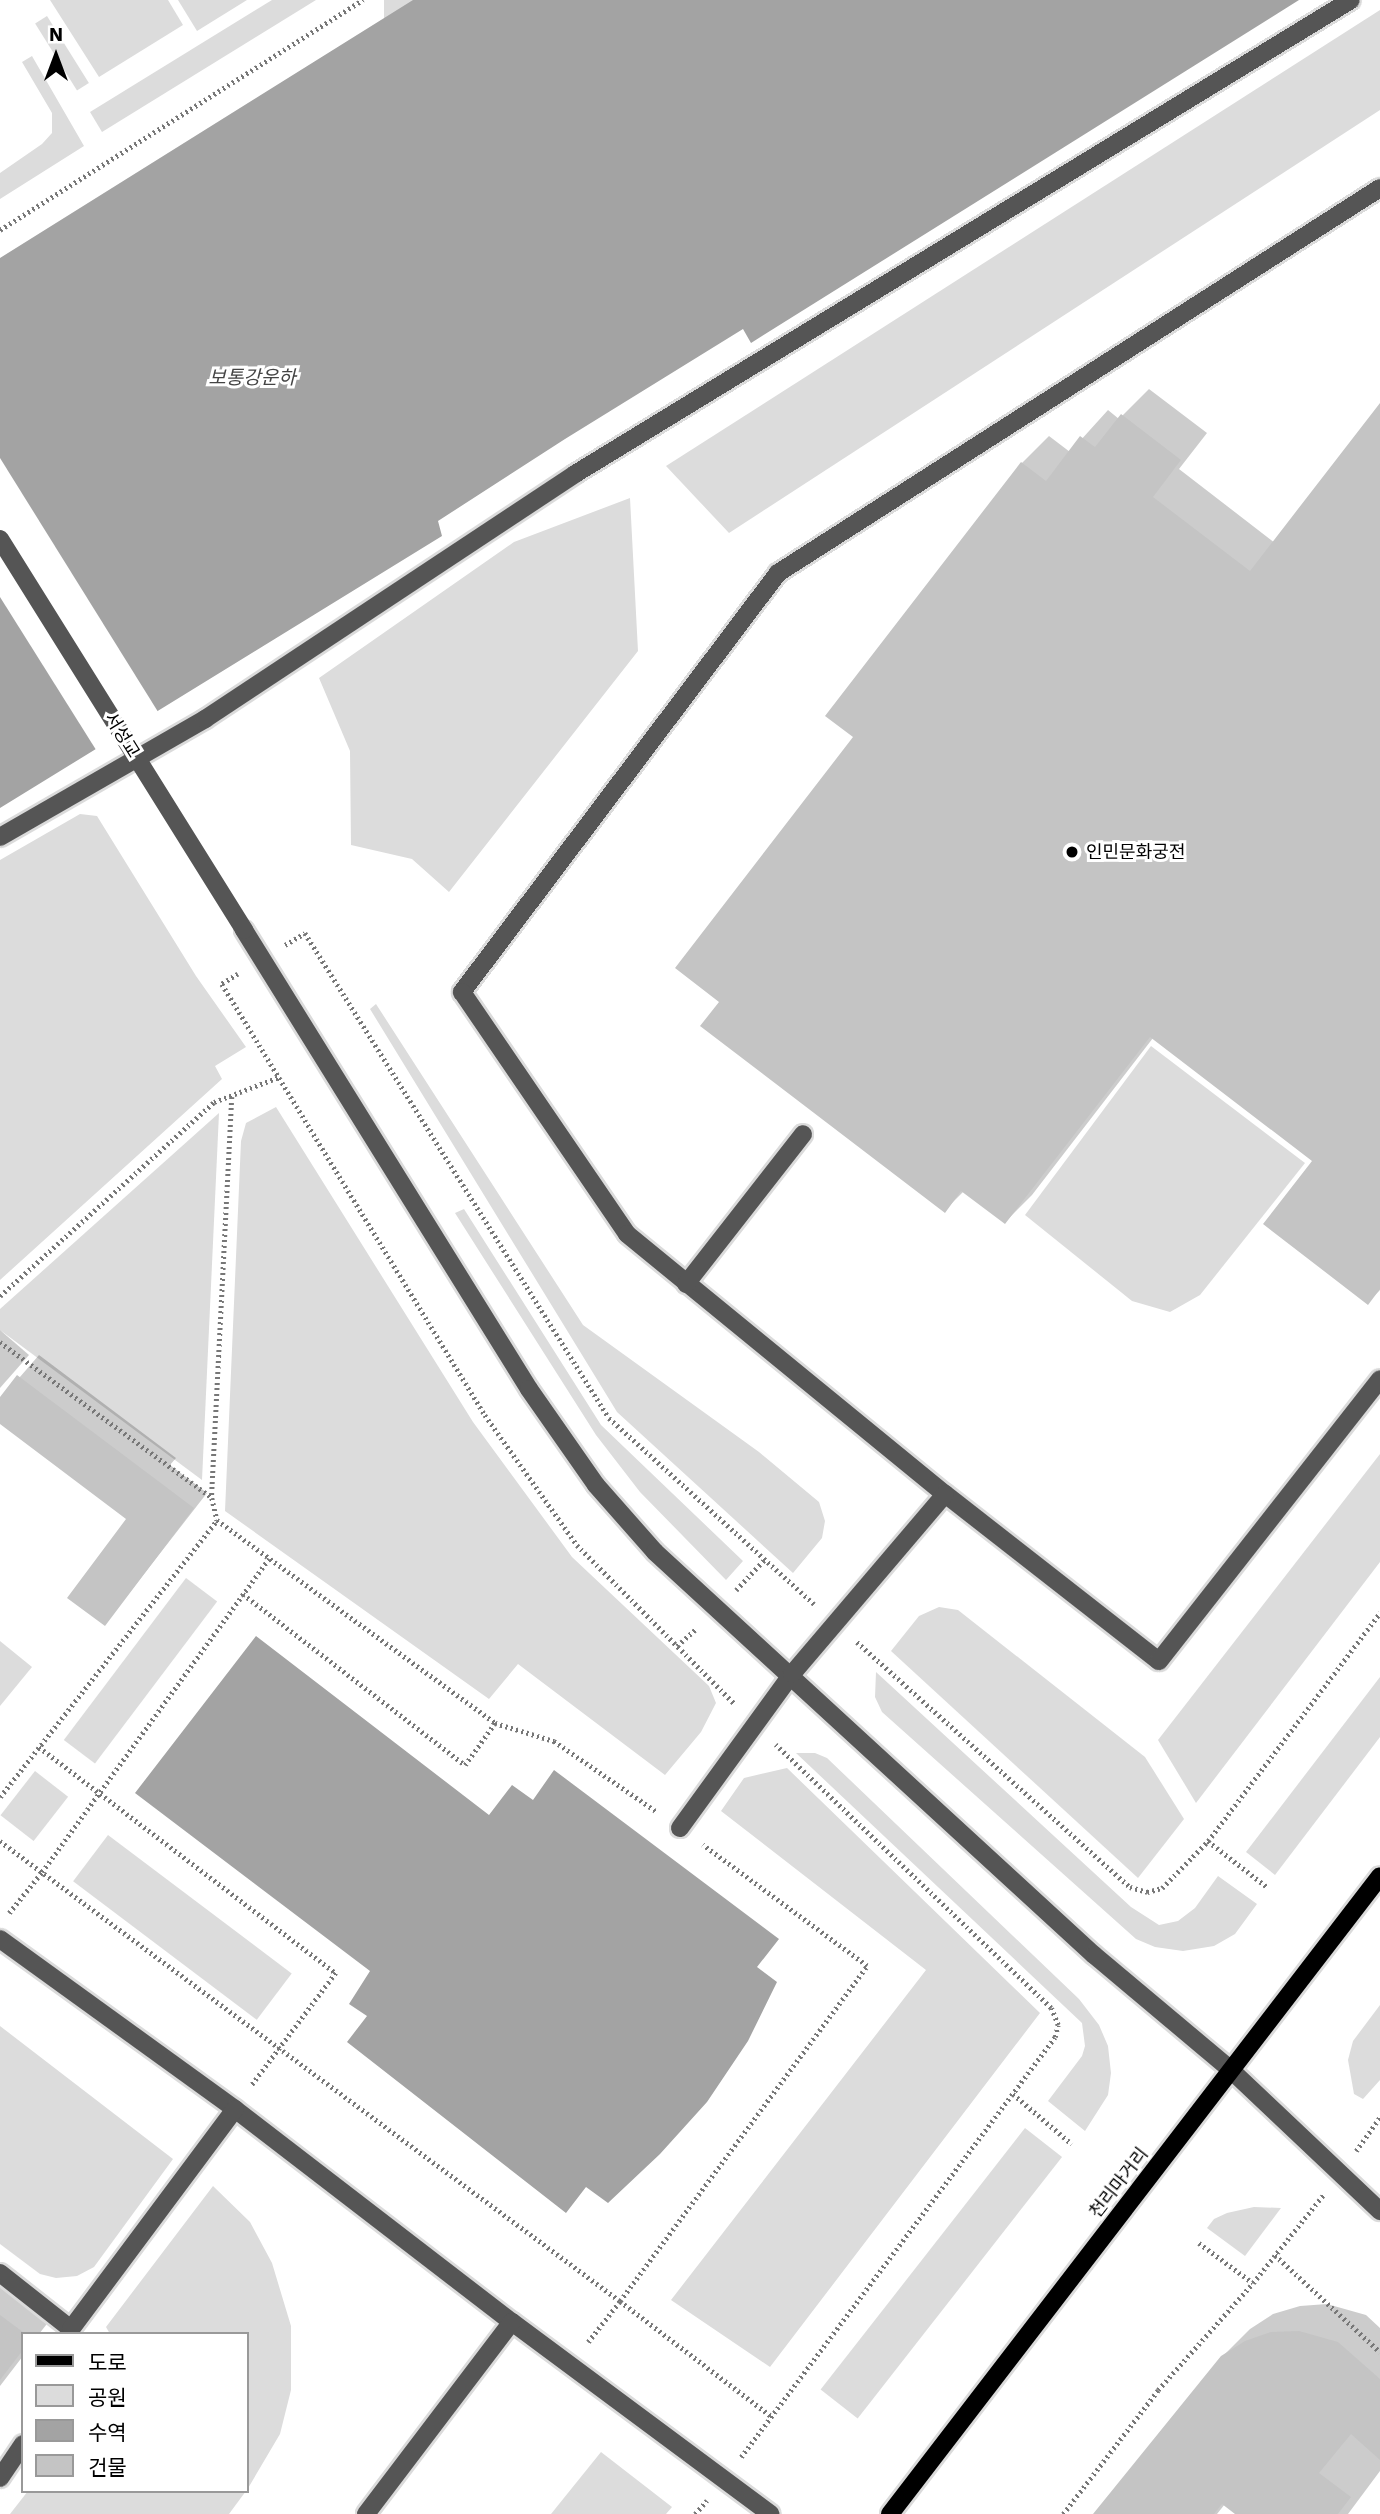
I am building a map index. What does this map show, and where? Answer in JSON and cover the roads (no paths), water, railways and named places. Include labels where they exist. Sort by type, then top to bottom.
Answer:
[{"type":"main road","name":"천리마거리","points":[[890,2514],[1380,1876]]},
{"type":"street","points":[[0,837],[205,719],[575,474],[1351,0]]},
{"type":"street","points":[[1380,188],[778,573],[462,992],[627,1234],[945,1494],[1159,1661],[1380,1379]]},
{"type":"street","name":"서성교","points":[[0,539],[529,1389],[596,1485],[655,1552],[792,1674],[1094,1955],[1232,2071],[1380,2211]]},
{"type":"street","points":[[687,1284],[803,1134]]},
{"type":"street","points":[[680,1828],[792,1674],[945,1494]]},
{"type":"street","points":[[0,1939],[235,2109],[512,2322],[772,2514]]},
{"type":"street","points":[[0,2273],[71,2332],[235,2109]]},
{"type":"street","points":[[366,2514],[512,2322]]},
{"type":"street","points":[[0,2478],[21,2447]]},
{"type":"water","name":"보통강운하","points":[[413,0],[1299,0],[751,343],[743,329],[565,439],[438,521],[442,536],[0,808],[0,258]]},
{"type":"water","points":[[256,1636],[489,1815],[512,1785],[533,1800],[554,1770],[779,1939],[757,1967],[777,1982],[748,2041],[707,2102],[660,2154],[608,2203],[586,2187],[566,2213],[347,2042],[367,2016],[349,2004],[370,1971],[135,1793]]},
{"type":"place","name":"인민문화궁전","points":[[1072,852]]}]
